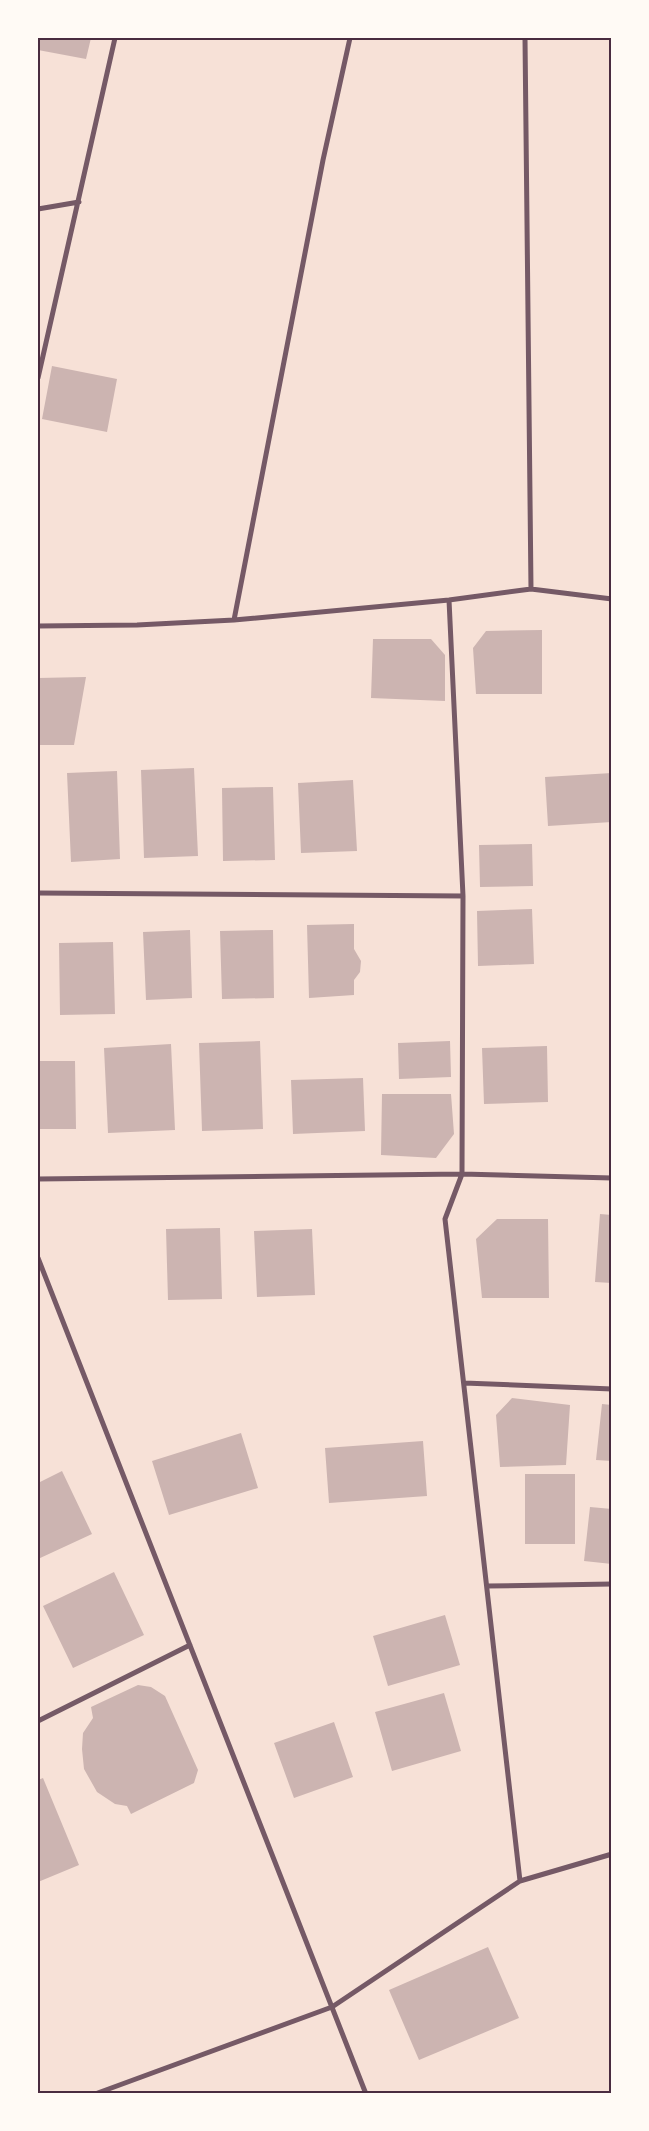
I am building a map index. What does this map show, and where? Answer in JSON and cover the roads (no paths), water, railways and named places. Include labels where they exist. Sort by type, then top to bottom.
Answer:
[{"type":"street","points":[[38,378],[115,38]]},
{"type":"street","points":[[234,620],[323,160],[350,38]]},
{"type":"street","points":[[525,38],[531,588]]},
{"type":"street","points":[[38,209],[79,202]]},
{"type":"street","points":[[38,626],[137,625],[234,620],[449,600],[531,588],[612,600]]},
{"type":"street","points":[[449,600],[463,896],[462,1174],[445,1219],[520,1881]]},
{"type":"street","points":[[38,893],[463,896]]},
{"type":"street","points":[[38,1179],[462,1174],[612,1178]]},
{"type":"street","points":[[38,1258],[366,2094]]},
{"type":"street","points":[[464,1384],[612,1389]]},
{"type":"street","points":[[487,1586],[612,1584]]},
{"type":"street","points":[[38,1721],[190,1645]]},
{"type":"street","points":[[95,2094],[332,2007],[520,1881],[612,1854]]}]
